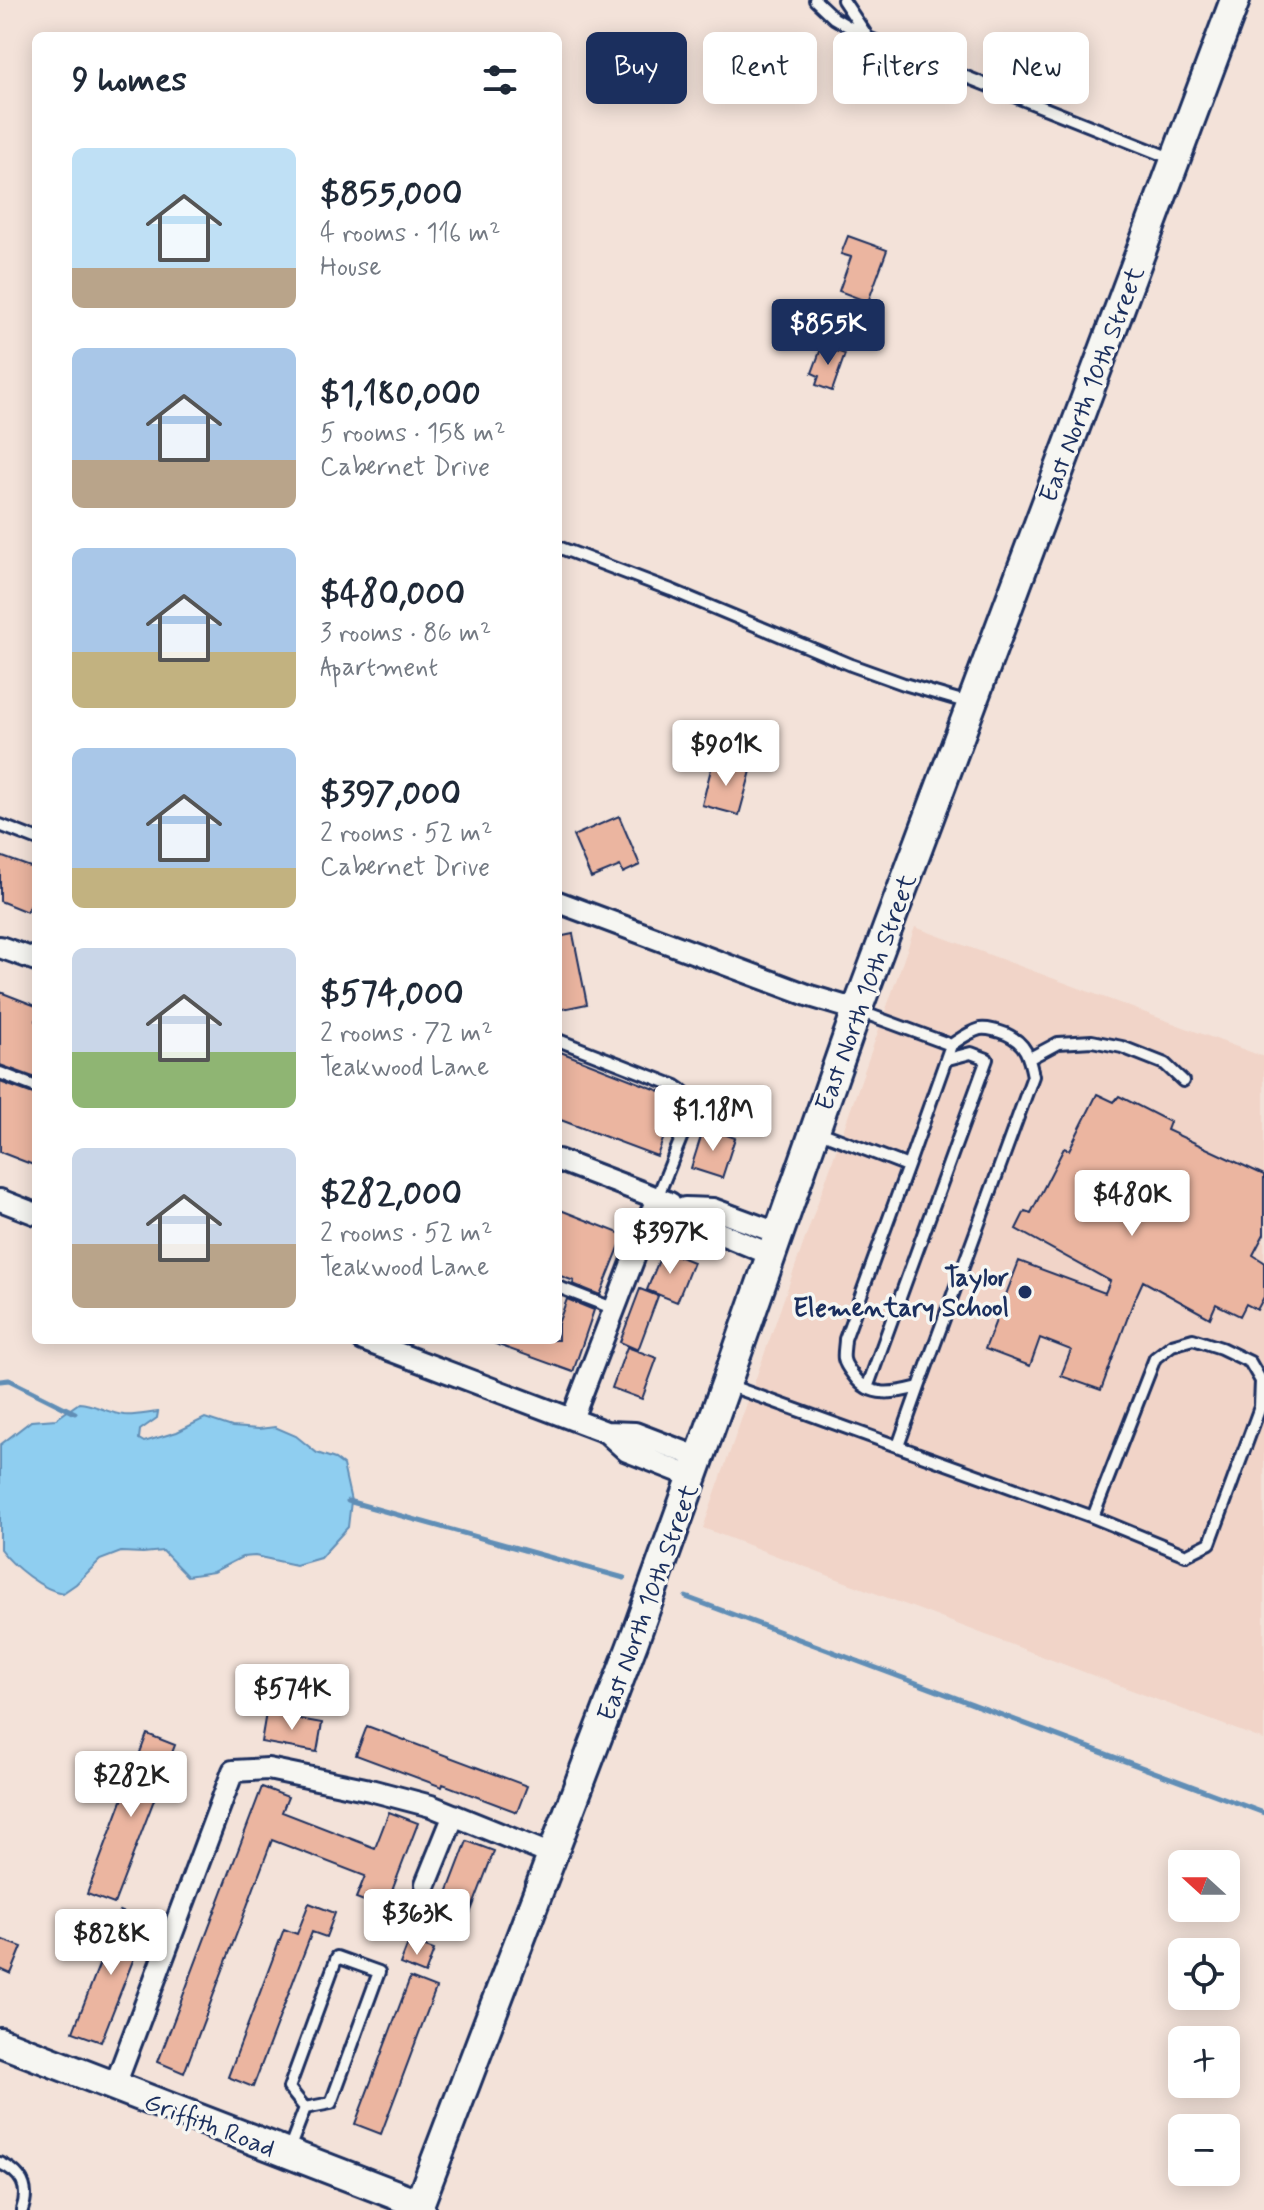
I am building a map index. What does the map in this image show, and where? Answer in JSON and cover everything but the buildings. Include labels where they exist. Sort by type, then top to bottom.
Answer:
[{"type":"main road","name":"East North 10th Street","points":[[419,2207],[633,1643],[857,1010],[1235,0]]},
{"type":"main road","name":"Griffith Road","points":[[0,2042],[419,2207]]},
{"type":"street","points":[[562,903],[810,996],[857,1010]]},
{"type":"street","points":[[0,947],[32,959]]},
{"type":"street","points":[[562,1162],[685,1208],[713,1209],[776,1244]]},
{"type":"street","points":[[572,1419],[657,1198]]},
{"type":"street","points":[[0,1200],[32,1212]]},
{"type":"street","points":[[374,1344],[606,1432],[635,1433],[696,1467]]},
{"type":"street","points":[[114,2088],[233,1771],[268,1769],[431,1806],[552,1855]]},
{"type":"street","points":[[426,1884],[454,1815]]},
{"type":"lane","points":[[815,0],[834,18],[858,32]]},
{"type":"lane","points":[[843,0],[864,32]]},
{"type":"lane","points":[[967,77],[1175,160]]},
{"type":"lane","points":[[562,549],[851,665],[971,704]]},
{"type":"lane","points":[[0,825],[32,837]]},
{"type":"lane","points":[[857,1010],[951,1045]]},
{"type":"lane","points":[[898,1446],[1033,1076],[1030,1058],[1018,1039],[999,1031],[983,1028],[951,1045],[845,1339],[844,1361],[857,1381],[867,1388],[880,1393],[919,1387]]},
{"type":"lane","points":[[1030,1058],[1058,1043],[1092,1041],[1122,1047],[1165,1064],[1183,1081]]},
{"type":"lane","points":[[562,1042],[687,1093],[692,1104],[690,1116],[657,1198]]},
{"type":"lane","points":[[867,1388],[987,1059],[971,1053],[948,1059]]},
{"type":"lane","points":[[0,1073],[32,1085]]},
{"type":"lane","points":[[815,1131],[908,1166]]},
{"type":"lane","points":[[562,1289],[615,1309]]},
{"type":"lane","points":[[726,1384],[1093,1517],[1186,1555],[1210,1543],[1260,1407],[1261,1381],[1250,1362],[1193,1339],[1172,1345],[1155,1358],[1093,1517]]},
{"type":"lane","points":[[337,1957],[379,1972],[331,2103],[305,2108],[289,2088],[337,1957]]},
{"type":"lane","points":[[288,2154],[305,2108]]},
{"type":"lane","points":[[0,2163],[20,2175],[26,2186],[22,2210]]},
{"type":"shaded area","name":"Taylor Elementary School","points":[[915,927],[1264,1057],[1264,1740],[703,1528]]},
{"type":"water","points":[[79,1403],[124,1415],[158,1412],[157,1418],[140,1430],[139,1439],[144,1442],[177,1432],[205,1418],[232,1427],[275,1427],[296,1436],[317,1453],[343,1465],[351,1501],[348,1527],[320,1558],[296,1565],[255,1556],[242,1557],[213,1572],[187,1576],[163,1551],[121,1552],[100,1560],[63,1593],[46,1587],[20,1570],[0,1549],[0,1445],[31,1421],[56,1419]]},
{"type":"waterway","points":[[0,1381],[9,1380],[75,1413]]},
{"type":"waterway","points":[[348,1501],[624,1578]]},
{"type":"waterway","points":[[686,1597],[1264,1813]]},
{"type":"place","name":"Taylor Elementary School","points":[[1025,1292]]}]
